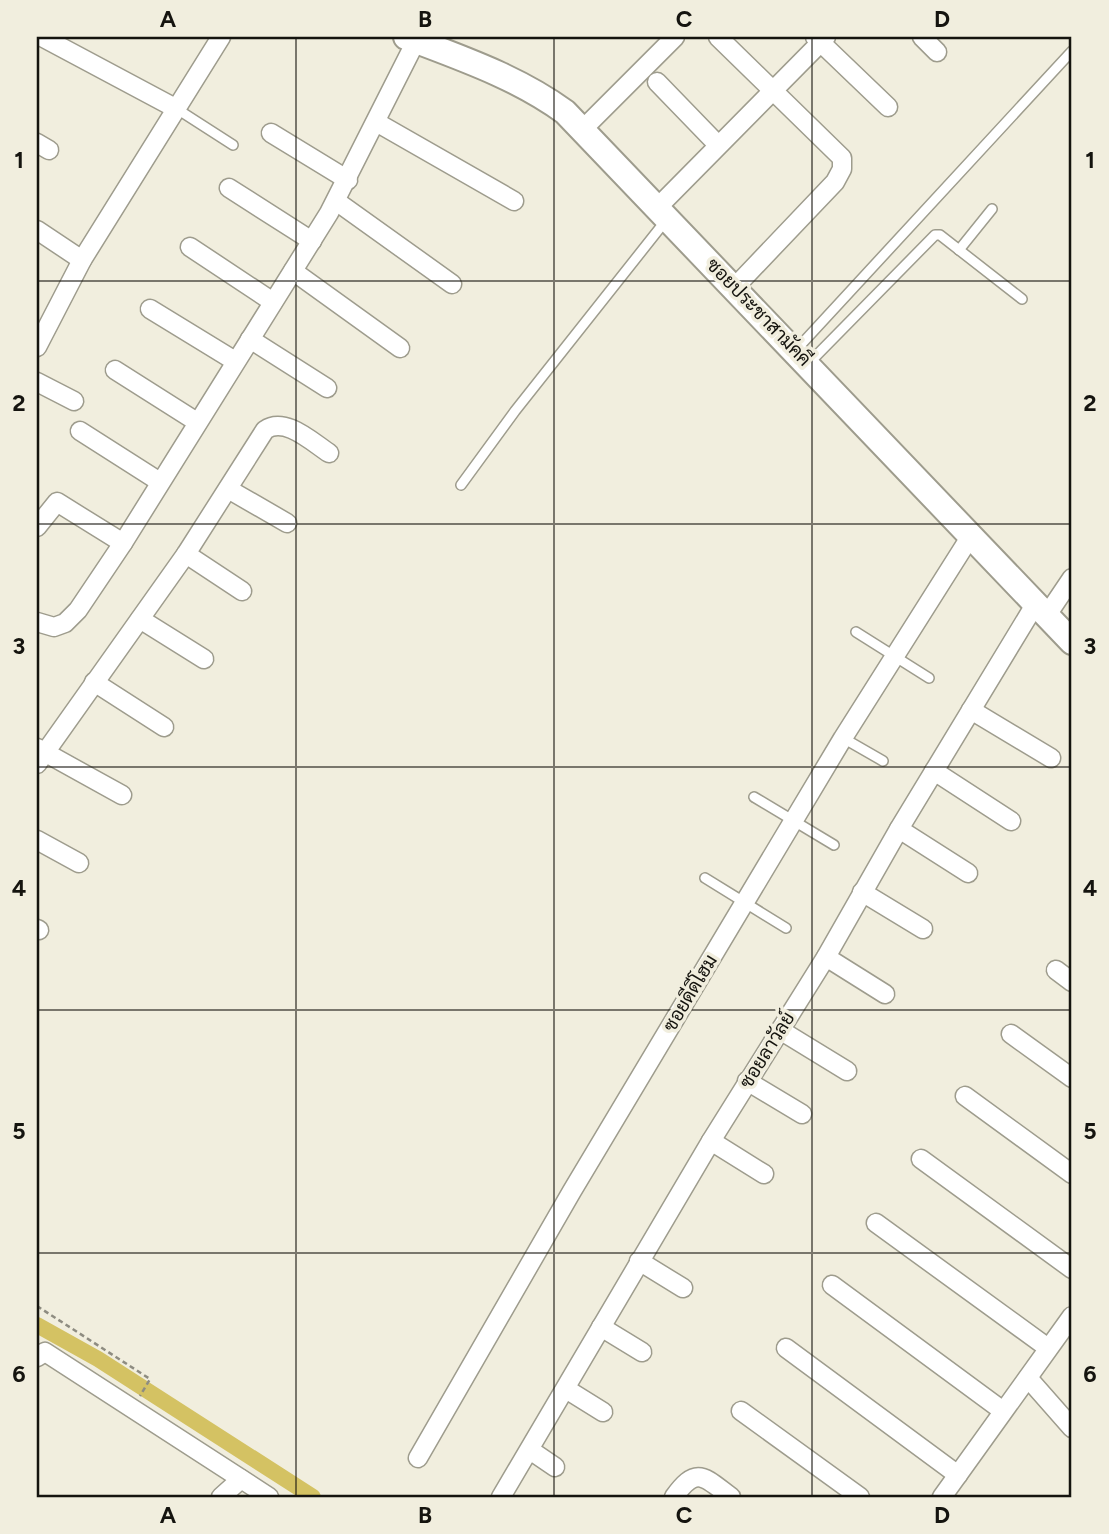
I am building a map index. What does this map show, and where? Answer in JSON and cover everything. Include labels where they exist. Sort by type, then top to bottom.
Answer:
[{"type":"street","points":[[43,37],[177,109]]},
{"type":"street","points":[[37,347],[82,260],[221,37]]},
{"type":"street","points":[[718,37],[842,158],[842,169],[835,182],[735,287]]},
{"type":"street","points":[[922,37],[937,52]]},
{"type":"street","points":[[37,622],[54,627],[65,623],[78,610],[123,543],[348,180],[411,39]]},
{"type":"street","name":"ซอยประชาสามัคคี","points":[[411,39],[529,87],[565,111],[972,534],[1072,642]]},
{"type":"street","points":[[663,213],[718,145],[821,39],[888,107]]},
{"type":"street","points":[[583,129],[663,41]]},
{"type":"street","points":[[657,82],[718,145]]},
{"type":"street","points":[[376,122],[514,201]]},
{"type":"street","points":[[271,132],[348,180]]},
{"type":"street","points":[[229,188],[312,241]]},
{"type":"street","points":[[336,201],[453,284]]},
{"type":"street","points":[[37,230],[82,260]]},
{"type":"street","points":[[190,247],[273,302]]},
{"type":"street","points":[[293,271],[400,348]]},
{"type":"street","points":[[150,309],[235,361]]},
{"type":"street","points":[[250,339],[327,388]]},
{"type":"street","points":[[115,370],[197,422]]},
{"type":"street","points":[[37,382],[74,401]]},
{"type":"street","points":[[122,796],[39,754],[186,554],[259,438],[272,424],[283,425],[329,453]]},
{"type":"street","points":[[80,430],[160,482]]},
{"type":"street","points":[[228,489],[287,523]]},
{"type":"street","points":[[37,527],[57,502],[123,543]]},
{"type":"street","name":"ซอยดีดีโฮม","points":[[418,1458],[566,1202],[745,902],[972,534]]},
{"type":"street","points":[[186,554],[242,591]]},
{"type":"street","name":"ซอยลาวัลย์","points":[[501,1497],[747,1081],[826,957],[971,709],[1042,609],[1072,578]]},
{"type":"street","points":[[140,619],[204,659]]},
{"type":"street","points":[[94,682],[164,727]]},
{"type":"street","points":[[971,709],[1051,758]]},
{"type":"street","points":[[934,771],[1011,821]]},
{"type":"street","points":[[899,829],[968,873]]},
{"type":"street","points":[[37,840],[79,863]]},
{"type":"street","points":[[862,892],[923,929]]},
{"type":"street","points":[[826,957],[885,994]]},
{"type":"street","points":[[1056,970],[1072,982]]},
{"type":"street","points":[[780,1030],[847,1071]]},
{"type":"street","points":[[1011,1034],[1072,1078]]},
{"type":"street","points":[[747,1081],[802,1114]]},
{"type":"street","points":[[965,1096],[1072,1174]]},
{"type":"street","points":[[711,1141],[764,1174]]},
{"type":"street","points":[[921,1159],[1072,1269]]},
{"type":"street","points":[[876,1223],[1048,1348]]},
{"type":"street","points":[[639,1261],[683,1288]]},
{"type":"street","points":[[832,1285],[1003,1411]]},
{"type":"street","points":[[942,1497],[1072,1316]]},
{"type":"street","points":[[601,1327],[642,1352]]},
{"type":"street","points":[[786,1348],[958,1475]]},
{"type":"street","points":[[37,1357],[44,1352],[269,1497]]},
{"type":"street","points":[[1028,1378],[1072,1428]]},
{"type":"street","points":[[566,1390],[603,1412]]},
{"type":"street","points":[[741,1412],[860,1497]]},
{"type":"street","points":[[530,1450],[555,1467]]},
{"type":"street","points":[[674,1497],[692,1476],[699,1476],[731,1497]]},
{"type":"street","points":[[221,1497],[241,1479]]},
{"type":"lane","points":[[802,357],[1072,51]]},
{"type":"lane","points":[[177,109],[233,145]]},
{"type":"lane","points":[[959,250],[992,209]]},
{"type":"lane","points":[[461,485],[663,213]]},
{"type":"lane","points":[[802,357],[930,238],[940,235],[1022,299]]},
{"type":"lane","points":[[856,632],[929,678]]},
{"type":"lane","points":[[844,738],[883,761]]},
{"type":"lane","points":[[754,797],[834,845]]},
{"type":"lane","points":[[705,878],[786,928]]},
{"type":"path","points":[[37,1306],[150,1379]]},
{"type":"waterway","points":[[37,1325],[98,1359],[313,1497]]}]
